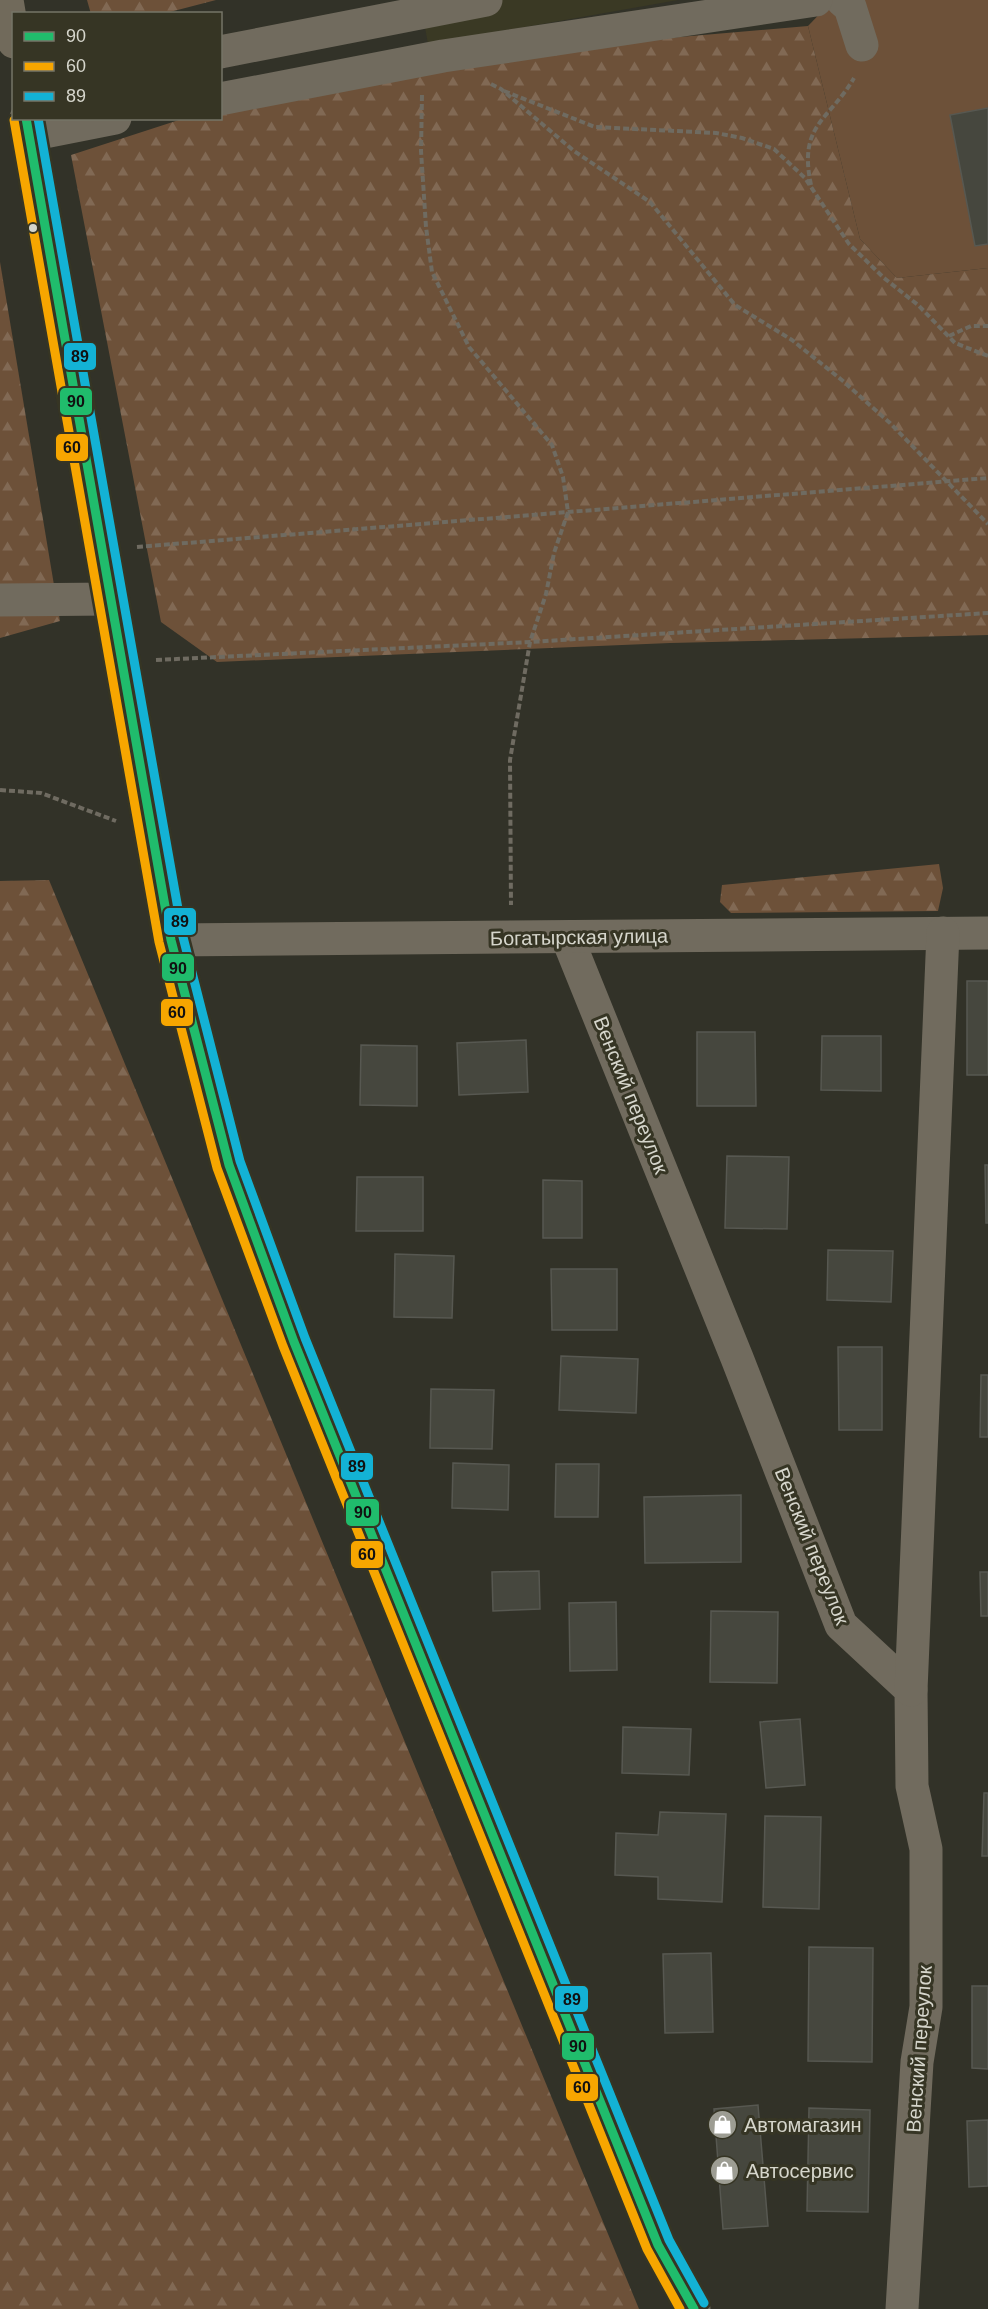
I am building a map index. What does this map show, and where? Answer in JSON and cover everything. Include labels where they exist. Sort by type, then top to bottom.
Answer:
[{"type":"main road","points":[[7,0],[12,30]]},
{"type":"main road","points":[[27,127],[171,940],[229,1165],[294,1342],[658,2245],[694,2309]]},
{"type":"street","points":[[222,52],[441,4],[486,0]]},
{"type":"street","points":[[222,99],[428,59],[816,0]]},
{"type":"street","points":[[843,0],[850,7],[862,45]]},
{"type":"street","points":[[27,127],[95,120]]},
{"type":"street","points":[[0,600],[111,599]]},
{"type":"street","points":[[911,1690],[943,933]]},
{"type":"street","name":"Богатырская улица","points":[[171,940],[988,933]]},
{"type":"street","name":"Венский переулок","points":[[567,937],[737,1358],[841,1626],[911,1690],[912,1786],[926,1849],[926,2007],[917,2062],[902,2309]]},
{"type":"path","points":[[812,189],[808,171],[810,139],[818,122],[851,84],[860,67],[862,45]]},
{"type":"path","points":[[511,912],[510,760],[530,642],[546,594],[554,553],[568,513],[563,477],[552,445],[469,348],[432,272],[426,228],[421,151],[423,98],[428,59],[595,127],[716,134],[762,144],[774,149],[805,178],[849,244],[884,278],[918,305],[956,343],[988,356]]},
{"type":"path","points":[[501,89],[574,151],[650,202],[735,304],[792,340],[843,381],[890,423],[988,524]]},
{"type":"path","points":[[949,336],[971,326],[988,326]]},
{"type":"path","points":[[103,550],[988,478]]},
{"type":"path","points":[[122,662],[530,642],[988,613]]},
{"type":"path","points":[[0,789],[41,793],[153,835]]},
{"type":"shaded area","points":[[420,0],[678,0],[428,44]]},
{"type":"green space","points":[[87,0],[216,0],[170,12],[90,12]]},
{"type":"green space","points":[[833,0],[988,0],[988,268],[897,278],[860,239],[808,26]]},
{"type":"green space","points":[[808,26],[860,239],[897,278],[988,268],[988,635],[670,643],[217,662],[161,622],[71,155],[179,120],[222,120],[222,108],[552,48]]},
{"type":"green space","points":[[0,262],[60,621],[0,638]]},
{"type":"green space","points":[[939,864],[943,888],[938,911],[731,913],[720,902],[722,885]]},
{"type":"green space","points":[[49,880],[639,2309],[0,2309],[0,881]]},
{"type":"building","points":[[988,108],[988,244],[975,246],[950,115]]},
{"type":"building","points":[[967,981],[988,981],[988,1075],[967,1075]]},
{"type":"building","points":[[697,1032],[755,1032],[756,1106],[697,1106]]},
{"type":"building","points":[[822,1036],[881,1036],[881,1091],[821,1090]]},
{"type":"building","points":[[526,1040],[528,1092],[459,1095],[457,1043]]},
{"type":"building","points":[[361,1045],[417,1046],[417,1106],[360,1105]]},
{"type":"building","points":[[727,1156],[789,1157],[787,1229],[725,1228]]},
{"type":"building","points":[[985,1165],[988,1165],[988,1223],[986,1223]]},
{"type":"building","points":[[357,1177],[423,1177],[423,1231],[356,1231]]},
{"type":"building","points":[[543,1180],[582,1181],[582,1238],[543,1238]]},
{"type":"building","points":[[828,1250],[893,1251],[891,1302],[827,1300]]},
{"type":"building","points":[[395,1254],[454,1256],[452,1318],[394,1317]]},
{"type":"building","points":[[551,1269],[617,1269],[617,1330],[552,1330]]},
{"type":"building","points":[[838,1347],[882,1347],[882,1430],[839,1430]]},
{"type":"building","points":[[561,1356],[638,1359],[636,1413],[559,1410]]},
{"type":"building","points":[[981,1375],[988,1375],[988,1437],[980,1437]]},
{"type":"building","points":[[431,1389],[494,1390],[492,1449],[430,1448]]},
{"type":"building","points":[[453,1463],[509,1465],[508,1510],[452,1508]]},
{"type":"building","points":[[556,1464],[599,1464],[598,1517],[555,1517]]},
{"type":"building","points":[[741,1495],[741,1562],[645,1563],[644,1497]]},
{"type":"building","points":[[539,1571],[540,1609],[493,1611],[492,1572]]},
{"type":"building","points":[[980,1572],[988,1572],[988,1616],[981,1616]]},
{"type":"building","points":[[616,1602],[617,1670],[570,1671],[569,1603]]},
{"type":"building","points":[[711,1611],[778,1612],[777,1683],[710,1682]]},
{"type":"building","points":[[800,1719],[805,1785],[766,1788],[760,1722]]},
{"type":"building","points":[[623,1727],[691,1729],[689,1775],[622,1773]]},
{"type":"building","points":[[984,1793],[988,1793],[988,1856],[982,1856]]},
{"type":"building","points":[[660,1812],[726,1814],[722,1902],[658,1899],[658,1877],[615,1875],[616,1833],[658,1835]]},
{"type":"building","points":[[765,1816],[821,1817],[819,1909],[763,1907]]},
{"type":"building","points":[[809,1947],[873,1948],[872,2062],[808,2061]]},
{"type":"building","points":[[711,1953],[713,2032],[665,2033],[663,1954]]},
{"type":"building","points":[[972,1986],[988,1986],[988,2069],[972,2068]]},
{"type":"building","points":[[758,2105],[768,2226],[723,2229],[714,2109]]},
{"type":"building","points":[[809,2108],[870,2110],[868,2212],[807,2211]]},
{"type":"building","points":[[988,2120],[988,2186],[969,2187],[967,2121]]},
{"type":"transit line","name":"60","points":[[14,120],[159,942],[217,1168],[283,1346],[647,2249],[680,2309]]},
{"type":"transit line","name":"90","points":[[26,120],[171,940],[229,1165],[294,1342],[658,2245],[694,2309]]},
{"type":"transit line","name":"89","points":[[38,120],[183,937],[240,1161],[305,1338],[669,2240],[704,2303]]},
{"type":"place","name":"Автомагазин","points":[[723,2125]]},
{"type":"place","name":"Автосервис","points":[[725,2171]]}]
